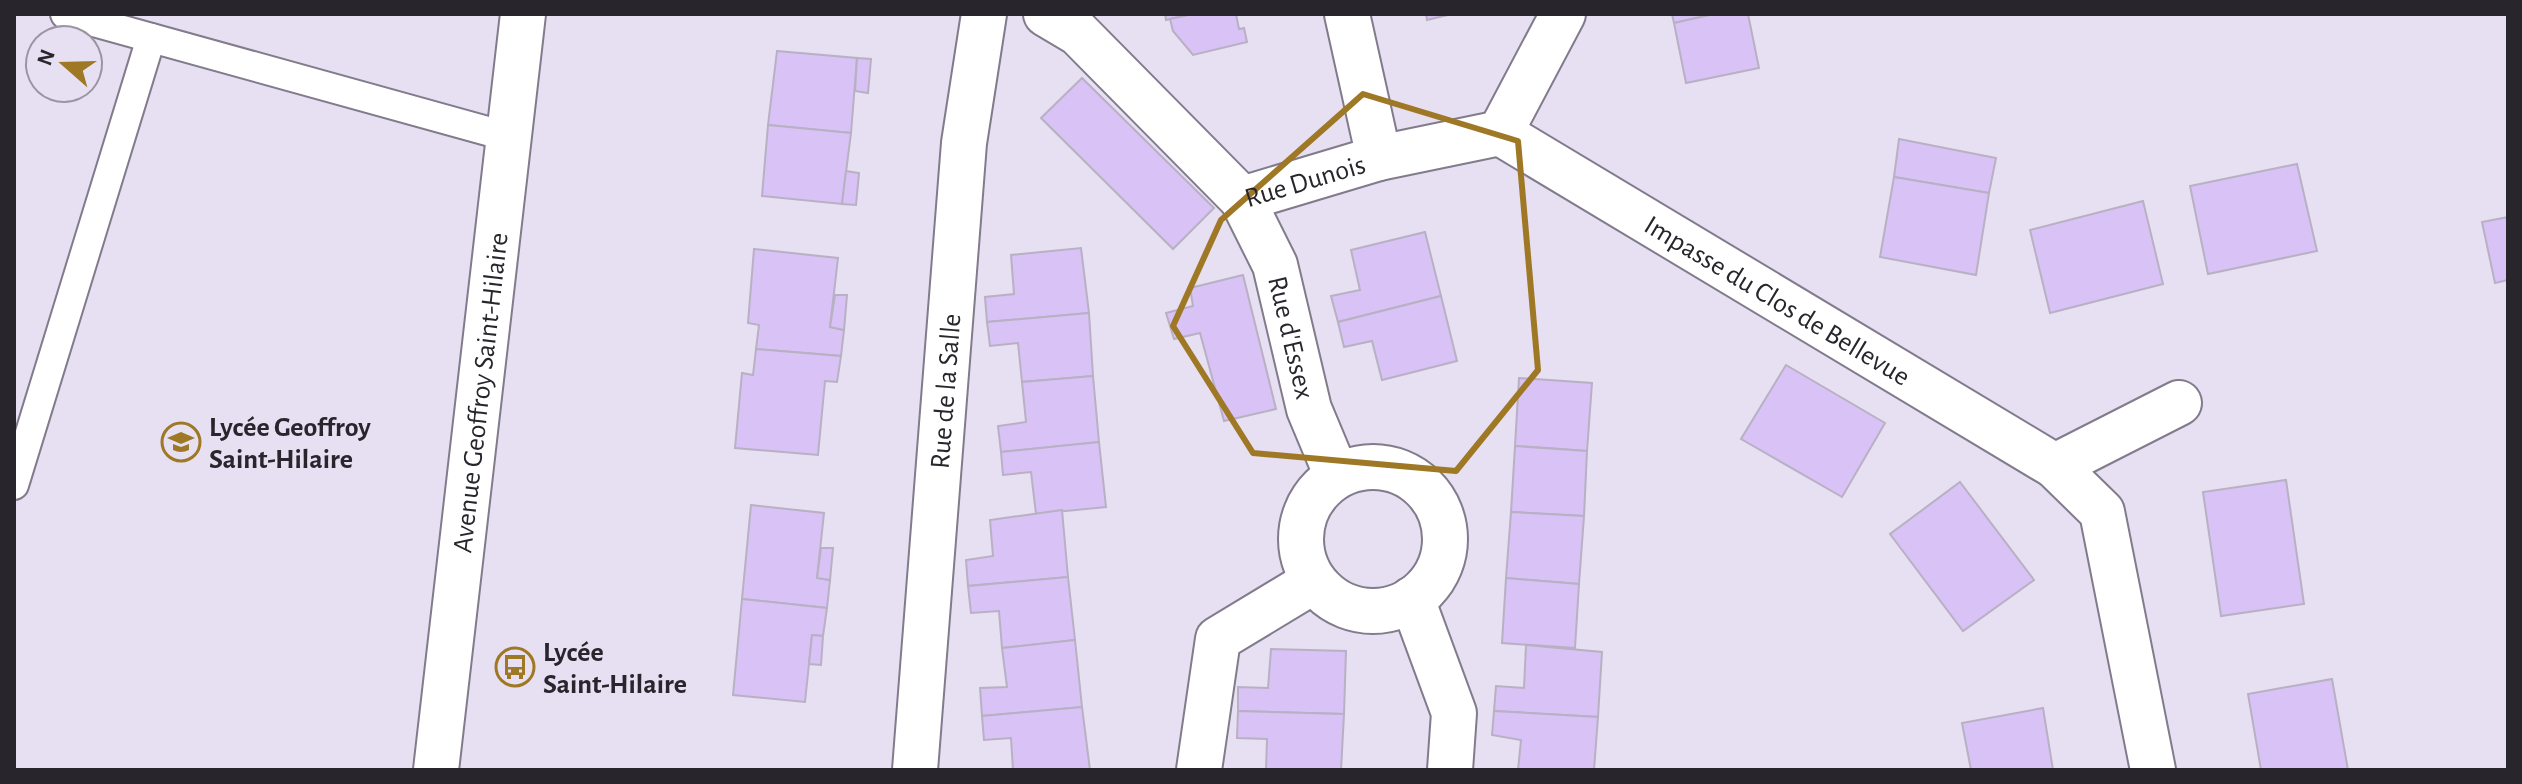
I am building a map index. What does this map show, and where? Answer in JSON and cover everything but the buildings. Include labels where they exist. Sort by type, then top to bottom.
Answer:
[{"type":"street","name":"Avenue Geoffroy Saint-Hilaire","points":[[436,770],[523,14]]},
{"type":"street","name":"Rue de la Salle","points":[[915,770],[964,143],[984,14]]},
{"type":"street","name":"Rue Dunois","points":[[1046,14],[1078,33],[1242,199],[1379,158],[1500,133]]},
{"type":"street","points":[[1347,14],[1379,158]]},
{"type":"street","points":[[1500,133],[1563,14]]},
{"type":"street","name":"Impasse du Clos de Bellevue","points":[[1500,133],[2055,466],[2102,512],[2153,770]]},
{"type":"street","name":"Rue d'Essex","points":[[1242,199],[1275,265],[1309,409],[1337,476]]},
{"type":"street","points":[[2055,466],[2179,403]]},
{"type":"street","points":[[1361,467],[1398,471],[1419,483],[1436,505],[1445,529],[1444,554],[1431,582],[1412,599],[1395,608],[1370,611],[1345,606],[1324,593],[1314,581],[1303,557],[1301,528],[1310,504],[1318,491],[1337,476],[1361,467]]},
{"type":"street","points":[[1199,770],[1218,639],[1314,581]]},
{"type":"street","points":[[1412,599],[1454,713],[1450,770]]},
{"type":"lane","points":[[65,14],[509,137]]},
{"type":"lane","points":[[14,485],[151,38]]},
{"type":"highlighted area","points":[[1363,94],[1518,141],[1538,370],[1456,471],[1253,453],[1173,326],[1221,220]]},
{"type":"place","name":"Lycée Geoffroy Saint-Hilaire","points":[[181,442]]},
{"type":"place","name":"Lycée Saint-Hilaire","points":[[515,667]]}]
